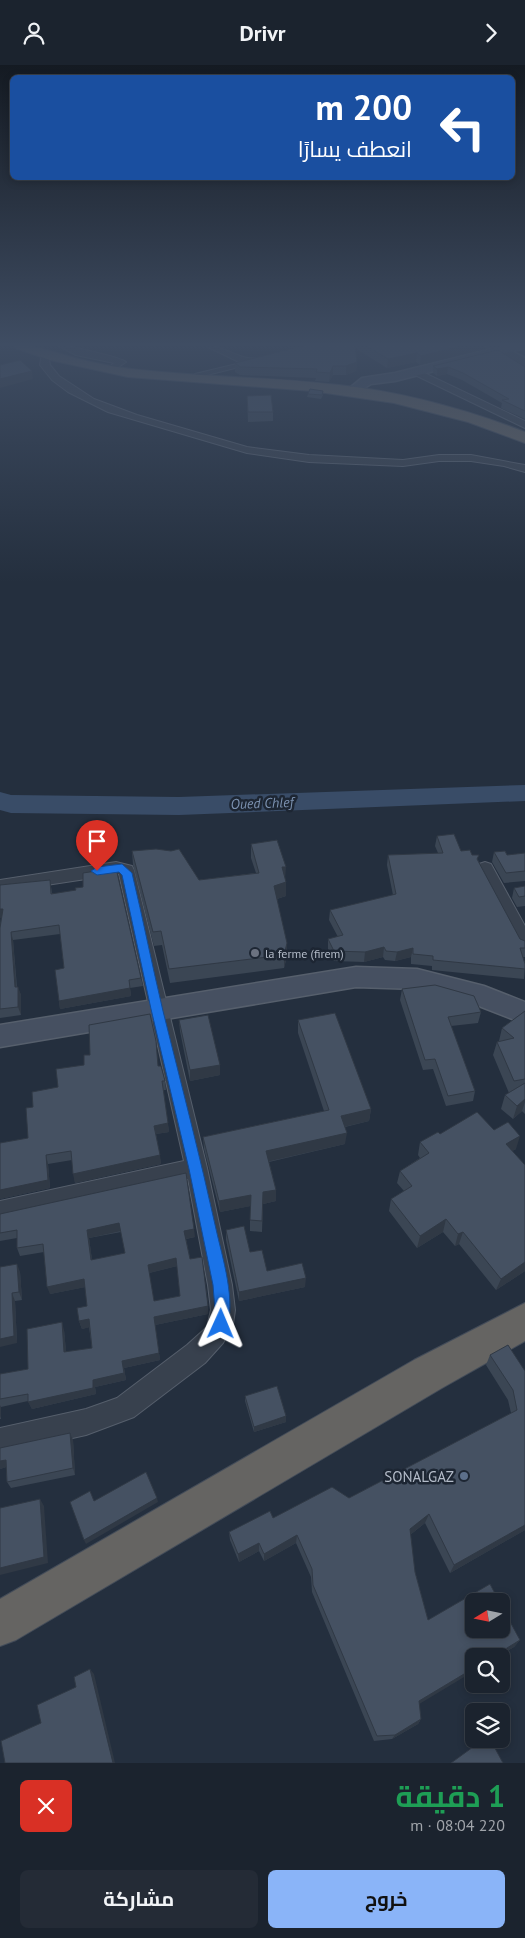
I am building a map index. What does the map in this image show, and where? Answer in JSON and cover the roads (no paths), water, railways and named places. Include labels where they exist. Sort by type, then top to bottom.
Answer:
[{"type":"highway","points":[[489,424],[525,437]]},
{"type":"highway","points":[[507,424],[525,431]]},
{"type":"highway","points":[[0,1623],[428,1374],[525,1321]]},
{"type":"main road","points":[[0,1036],[356,977],[417,979],[524,1010]]},
{"type":"street","points":[[158,424],[252,451],[397,463],[424,463],[449,458],[506,463],[525,469]]},
{"type":"street","points":[[0,886],[116,868],[126,869],[157,1009],[196,1169],[220,1285],[222,1317],[221,1324],[215,1335],[196,1354],[125,1408],[86,1423],[0,1441]]},
{"type":"street","points":[[485,868],[525,943]]},
{"type":"street","points":[[498,892],[516,889]]},
{"type":"street","points":[[0,1211],[196,1169]]},
{"type":"waterway","name":"Oued Chlef","points":[[0,801],[11,804],[179,806],[525,793]]},
{"type":"place","name":"la ferme (firem)","points":[[255,953]]},
{"type":"place","name":"SONALGAZ","points":[[464,1476]]}]
